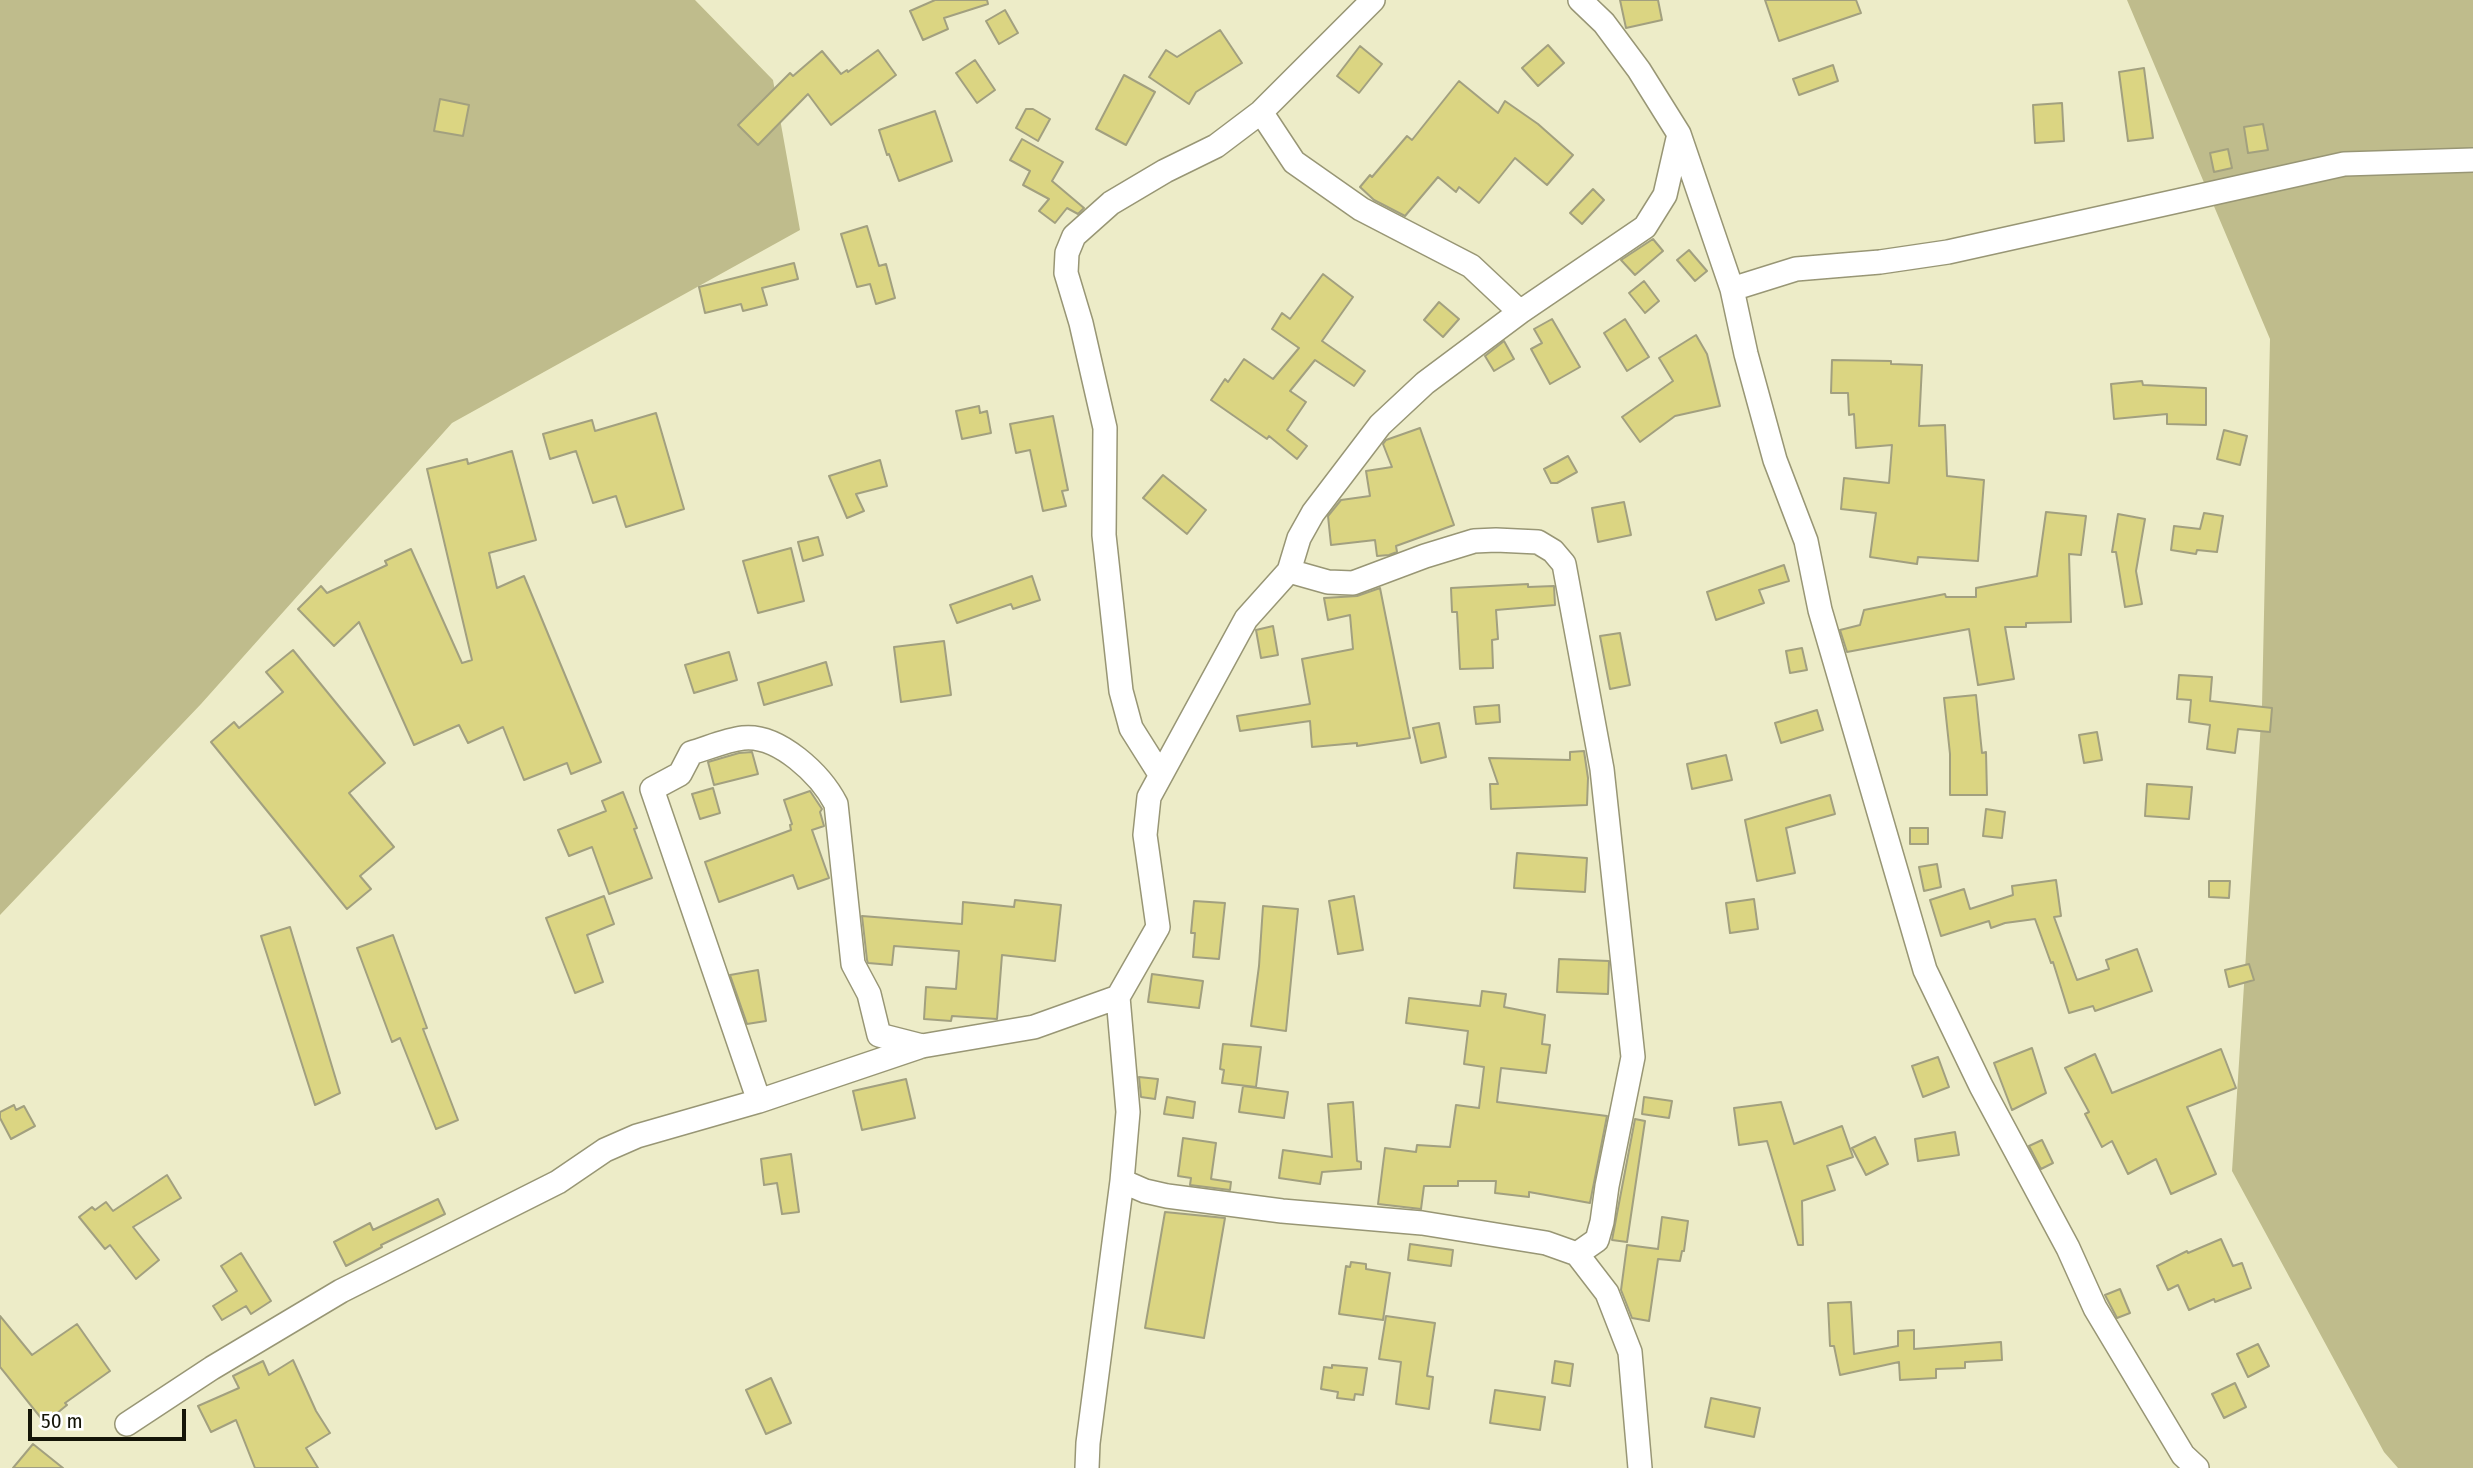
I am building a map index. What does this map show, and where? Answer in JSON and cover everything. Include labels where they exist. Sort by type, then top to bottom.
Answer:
[{"type":"street","points":[[1160,774],[1131,727],[1121,691],[1104,535],[1105,428],[1081,323],[1066,274],[1067,253],[1074,236],[1111,203],[1165,171],[1216,146],[1261,112],[1373,0]]},
{"type":"street","points":[[1580,0],[1604,23],[1632,60],[1679,134],[1732,289],[1774,460],[1805,541],[1820,610],[1925,970],[1981,1086],[2068,1248],[2095,1308],[2183,1455],[2197,1468]]},
{"type":"street","points":[[1261,112],[1294,162],[1361,209],[1471,266],[1520,312]]},
{"type":"street","points":[[1087,1468],[1128,1112],[1118,997],[1158,927],[1145,835],[1149,797],[1245,620],[1289,571],[1299,538],[1313,513],[1380,425],[1425,383],[1520,312],[1645,227],[1665,195],[1679,134]]},
{"type":"street","points":[[1732,289],[1796,269],[1880,262],[1948,252],[2344,164],[2473,160]]},
{"type":"street","points":[[1289,571],[1328,582],[1353,583],[1474,541],[1496,540],[1538,542],[1553,551],[1564,564],[1602,769],[1633,1057],[1597,1240],[1577,1254]]},
{"type":"street","points":[[759,1101],[652,789],[680,774],[691,752],[745,737],[773,743],[800,758],[827,786],[836,804],[853,964],[869,994],[879,1035],[922,1046]]},
{"type":"street","points":[[127,1424],[212,1368],[341,1291],[558,1182],[605,1150],[637,1136],[759,1101],[922,1046],[1034,1027],[1118,997]]},
{"type":"street","points":[[1122,1181],[1145,1191],[1167,1196],[1282,1211],[1422,1223],[1546,1243],[1577,1254],[1607,1293],[1630,1352],[1640,1468]]},
{"type":"shaded area","points":[[0,0],[695,0],[773,80],[800,230],[452,423],[201,704],[0,915]]},
{"type":"shaded area","points":[[2127,0],[2473,0],[2473,1468],[2398,1468],[2384,1452],[2232,1171],[2262,706],[2270,339]]},
{"type":"building","points":[[935,0],[987,0],[988,4],[944,18],[948,29],[923,40],[910,11]]},
{"type":"building","points":[[1620,0],[1658,0],[1662,20],[1626,28]]},
{"type":"building","points":[[1765,0],[1856,0],[1861,13],[1779,41]]},
{"type":"building","points":[[1005,10],[1018,33],[999,44],[986,21]]},
{"type":"building","points":[[1220,30],[1242,63],[1196,92],[1189,104],[1149,77],[1166,50],[1177,57]]},
{"type":"building","points":[[1548,45],[1564,63],[1538,86],[1522,68]]},
{"type":"building","points":[[1360,46],[1382,64],[1359,93],[1337,76]]},
{"type":"building","points":[[878,50],[896,75],[831,125],[808,94],[758,145],[738,125],[790,73],[793,76],[822,51],[841,74],[847,70],[848,72]]},
{"type":"building","points":[[975,60],[995,90],[977,103],[956,73]]},
{"type":"building","points":[[1833,65],[1838,81],[1799,95],[1793,79]]},
{"type":"building","points":[[2144,68],[2153,138],[2128,141],[2119,72]]},
{"type":"building","points":[[1124,75],[1155,92],[1126,145],[1096,129]]},
{"type":"building","points":[[1459,81],[1498,113],[1505,101],[1538,124],[1573,155],[1547,185],[1515,158],[1479,203],[1459,187],[1456,192],[1438,177],[1405,216],[1374,200],[1360,187],[1407,136],[1412,140]]},
{"type":"building","points":[[440,99],[469,105],[463,136],[434,131]]},
{"type":"building","points":[[2062,103],[2064,141],[2035,143],[2033,105]]},
{"type":"building","points":[[1026,109],[1033,109],[1050,119],[1038,141],[1016,128]]},
{"type":"building","points":[[935,111],[952,161],[899,181],[879,130]]},
{"type":"building","points":[[2263,124],[2268,150],[2248,153],[2244,127]]},
{"type":"building","points":[[1022,139],[1063,162],[1052,181],[1084,208],[1078,214],[1067,208],[1055,223],[1039,211],[1049,199],[1023,185],[1030,171],[1010,160]]},
{"type":"building","points":[[2228,149],[2232,168],[2214,172],[2210,153]]},
{"type":"building","points":[[1593,189],[1604,200],[1582,224],[1570,213]]},
{"type":"building","points":[[867,226],[879,266],[886,264],[895,298],[876,304],[870,284],[857,287],[841,234]]},
{"type":"building","points":[[1653,239],[1663,251],[1635,275],[1621,260]]},
{"type":"building","points":[[1689,250],[1707,271],[1695,281],[1677,260]]},
{"type":"building","points":[[794,263],[798,279],[762,288],[767,305],[743,311],[741,304],[705,313],[699,287]]},
{"type":"building","points":[[1323,274],[1353,297],[1322,341],[1365,371],[1354,386],[1315,360],[1290,391],[1306,402],[1287,430],[1307,446],[1297,459],[1269,436],[1267,439],[1211,400],[1225,379],[1228,382],[1244,359],[1273,379],[1299,348],[1272,329],[1282,313],[1290,319]]},
{"type":"building","points":[[1644,281],[1659,301],[1645,313],[1629,293]]},
{"type":"building","points":[[1439,302],[1459,319],[1443,337],[1424,320]]},
{"type":"building","points":[[1552,319],[1580,367],[1550,384],[1531,349],[1542,343],[1534,329]]},
{"type":"building","points":[[1625,319],[1649,357],[1627,371],[1604,333]]},
{"type":"building","points":[[1696,335],[1707,354],[1720,406],[1675,416],[1640,442],[1622,417],[1673,381],[1659,358]]},
{"type":"building","points":[[1504,341],[1514,359],[1494,371],[1485,356]]},
{"type":"building","points":[[1832,360],[1891,361],[1891,364],[1922,365],[1919,426],[1945,425],[1947,476],[1984,480],[1978,561],[1918,557],[1917,564],[1870,557],[1876,513],[1841,509],[1844,478],[1889,483],[1892,445],[1856,448],[1854,414],[1849,415],[1848,393],[1831,393]]},
{"type":"building","points":[[2142,381],[2143,385],[2206,388],[2206,425],[2167,424],[2167,414],[2114,419],[2111,384]]},
{"type":"building","points":[[979,406],[980,413],[987,411],[991,433],[962,439],[956,411]]},
{"type":"building","points":[[656,413],[684,509],[626,527],[616,496],[593,503],[576,451],[550,459],[543,434],[592,420],[595,431]]},
{"type":"building","points":[[1053,416],[1068,490],[1062,491],[1066,506],[1043,511],[1030,450],[1016,453],[1010,424]]},
{"type":"building","points":[[1420,428],[1454,525],[1396,546],[1397,552],[1389,555],[1377,556],[1375,540],[1331,545],[1328,516],[1341,500],[1370,496],[1366,471],[1392,467],[1383,444],[1386,440]]},
{"type":"building","points":[[2224,430],[2247,436],[2240,465],[2217,459]]},
{"type":"building","points":[[512,451],[536,540],[489,553],[497,588],[524,576],[601,762],[571,774],[567,763],[524,780],[503,727],[468,743],[459,725],[414,745],[359,622],[334,646],[298,609],[321,586],[327,593],[387,565],[385,561],[411,549],[462,663],[472,660],[427,469],[467,459],[468,464]]},
{"type":"building","points":[[1568,456],[1577,472],[1557,483],[1551,483],[1544,469]]},
{"type":"building","points":[[880,460],[887,486],[856,494],[864,511],[847,518],[829,476]]},
{"type":"building","points":[[1163,475],[1206,510],[1187,534],[1143,498]]},
{"type":"building","points":[[1624,502],[1631,535],[1598,542],[1592,508]]},
{"type":"building","points":[[2046,512],[2086,516],[2081,555],[2069,554],[2071,622],[2026,623],[2026,627],[2005,627],[2014,679],[1978,685],[1969,629],[1847,652],[1840,630],[1860,625],[1864,610],[1945,594],[1946,597],[1976,597],[1976,588],[2037,576]]},
{"type":"building","points":[[2204,513],[2223,516],[2217,552],[2197,550],[2196,554],[2171,550],[2174,526],[2200,529]]},
{"type":"building","points":[[2118,514],[2145,519],[2136,571],[2142,604],[2125,607],[2116,552],[2112,552]]},
{"type":"building","points":[[818,537],[823,555],[803,561],[798,542]]},
{"type":"building","points":[[791,548],[804,601],[758,613],[743,561]]},
{"type":"building","points":[[1784,565],[1789,581],[1759,590],[1764,603],[1716,620],[1707,592]]},
{"type":"building","points":[[1032,576],[1040,600],[1013,609],[1011,604],[957,623],[950,605]]},
{"type":"building","points":[[1528,584],[1528,587],[1554,586],[1555,605],[1496,610],[1498,639],[1492,640],[1493,668],[1460,669],[1457,612],[1452,612],[1451,588]]},
{"type":"building","points":[[1380,588],[1410,738],[1357,746],[1357,743],[1312,747],[1310,721],[1240,731],[1237,716],[1310,704],[1302,659],[1353,649],[1350,615],[1328,620],[1324,598],[1357,596]]},
{"type":"building","points":[[1273,626],[1278,655],[1261,658],[1256,630]]},
{"type":"building","points":[[1620,633],[1630,685],[1610,689],[1600,636]]},
{"type":"building","points":[[944,641],[951,695],[901,702],[894,647]]},
{"type":"building","points":[[1802,648],[1807,670],[1790,673],[1786,651]]},
{"type":"building","points":[[293,650],[385,763],[349,793],[394,847],[360,876],[371,889],[347,909],[211,742],[234,722],[239,728],[283,692],[266,672]]},
{"type":"building","points":[[729,652],[737,680],[694,693],[685,665]]},
{"type":"building","points":[[826,662],[832,685],[764,705],[758,683]]},
{"type":"building","points":[[2179,675],[2212,677],[2210,701],[2272,708],[2270,732],[2238,729],[2235,753],[2207,749],[2210,725],[2189,722],[2191,700],[2177,699]]},
{"type":"building","points":[[1976,695],[1982,753],[1986,752],[1987,795],[1950,795],[1950,754],[1944,698]]},
{"type":"building","points":[[1499,705],[1500,722],[1476,724],[1474,707]]},
{"type":"building","points":[[1817,710],[1823,730],[1781,743],[1775,723]]},
{"type":"building","points":[[1439,723],[1446,757],[1421,763],[1413,728]]},
{"type":"building","points":[[2097,732],[2102,760],[2084,763],[2079,735]]},
{"type":"building","points":[[1584,751],[1588,778],[1587,805],[1491,809],[1490,784],[1498,784],[1489,758],[1570,760],[1570,752]]},
{"type":"building","points":[[752,752],[758,774],[714,785],[708,762]]},
{"type":"building","points":[[1726,755],[1732,780],[1692,789],[1687,764]]},
{"type":"building","points":[[2147,784],[2192,787],[2189,819],[2145,816]]},
{"type":"building","points":[[713,788],[720,813],[700,819],[692,794]]},
{"type":"building","points":[[810,791],[822,809],[820,812],[824,826],[812,830],[829,878],[798,889],[793,875],[719,902],[705,862],[791,830],[792,824],[784,800]]},
{"type":"building","points":[[623,792],[652,878],[609,894],[592,847],[569,856],[558,830],[606,811],[602,801]]},
{"type":"building","points":[[1830,795],[1835,814],[1786,828],[1795,873],[1757,881],[1745,820]]},
{"type":"building","points":[[1986,809],[2005,812],[2002,838],[1983,836]]},
{"type":"building","points":[[1910,828],[1928,828],[1928,844],[1910,844]]},
{"type":"building","points":[[1517,853],[1587,858],[1585,892],[1514,888]]},
{"type":"building","points":[[1937,864],[1941,887],[1924,891],[1919,867]]},
{"type":"building","points":[[2056,880],[2061,916],[2054,917],[2077,980],[2109,969],[2106,960],[2137,949],[2152,991],[2095,1011],[2093,1006],[2069,1013],[2053,962],[2051,963],[2035,919],[1991,928],[1989,921],[1941,936],[1930,900],[1964,889],[1970,909],[2013,895],[2012,886]]},
{"type":"building","points":[[2209,881],[2230,881],[2229,898],[2209,897]]},
{"type":"building","points":[[604,896],[614,924],[587,935],[603,982],[575,993],[546,918]]},
{"type":"building","points":[[1354,896],[1363,950],[1338,954],[1329,901]]},
{"type":"building","points":[[1754,899],[1758,929],[1730,933],[1726,903]]},
{"type":"building","points":[[1015,900],[1061,905],[1055,961],[1002,955],[997,1019],[952,1016],[951,1021],[924,1019],[926,987],[956,989],[959,951],[894,946],[892,965],[868,963],[862,916],[962,924],[963,902],[1014,907]]},
{"type":"building","points":[[1194,901],[1225,903],[1219,959],[1193,957],[1195,933],[1191,933]]},
{"type":"building","points":[[1263,906],[1298,909],[1286,1031],[1251,1026]]},
{"type":"building","points":[[290,927],[340,1093],[315,1105],[261,936]]},
{"type":"building","points":[[393,935],[427,1028],[423,1029],[458,1120],[436,1129],[400,1038],[392,1042],[357,948]]},
{"type":"building","points":[[1559,959],[1609,961],[1608,994],[1557,992]]},
{"type":"building","points":[[2249,964],[2254,980],[2229,987],[2225,970]]},
{"type":"building","points":[[758,970],[766,1021],[747,1024],[730,975]]},
{"type":"building","points":[[1152,974],[1203,981],[1199,1008],[1148,1002]]},
{"type":"building","points":[[1482,991],[1506,994],[1504,1007],[1545,1015],[1542,1044],[1550,1045],[1546,1073],[1501,1068],[1497,1102],[1607,1116],[1590,1203],[1529,1192],[1529,1197],[1495,1193],[1496,1181],[1458,1181],[1458,1186],[1424,1186],[1421,1209],[1378,1204],[1385,1148],[1416,1152],[1417,1145],[1450,1147],[1456,1105],[1479,1108],[1484,1067],[1464,1064],[1468,1031],[1406,1023],[1409,998],[1480,1006]]},
{"type":"building","points":[[1223,1044],[1261,1047],[1256,1087],[1222,1083],[1224,1070],[1220,1069]]},
{"type":"building","points":[[2032,1048],[2046,1093],[2012,1110],[1994,1063]]},
{"type":"building","points":[[2221,1049],[2236,1088],[2187,1107],[2216,1174],[2171,1194],[2156,1159],[2128,1174],[2112,1141],[2102,1147],[2085,1114],[2089,1112],[2065,1068],[2095,1054],[2112,1093]]},
{"type":"building","points":[[1938,1057],[1949,1087],[1923,1097],[1912,1066]]},
{"type":"building","points":[[1139,1077],[1158,1079],[1155,1099],[1141,1097]]},
{"type":"building","points":[[906,1079],[915,1118],[862,1130],[853,1091]]},
{"type":"building","points":[[1243,1086],[1288,1092],[1284,1118],[1239,1112]]},
{"type":"building","points":[[1167,1097],[1195,1102],[1193,1118],[1164,1114]]},
{"type":"building","points":[[1644,1097],[1672,1101],[1669,1118],[1642,1114]]},
{"type":"building","points":[[1353,1102],[1357,1161],[1361,1162],[1361,1169],[1322,1172],[1320,1184],[1279,1178],[1283,1150],[1332,1157],[1328,1104]]},
{"type":"building","points":[[1781,1102],[1794,1144],[1842,1126],[1853,1157],[1827,1166],[1835,1190],[1802,1201],[1803,1245],[1798,1245],[1767,1141],[1739,1145],[1734,1108]]},
{"type":"building","points":[[14,1105],[16,1110],[24,1106],[35,1126],[11,1139],[0,1118],[0,1112]]},
{"type":"building","points":[[1635,1119],[1645,1121],[1627,1242],[1612,1240]]},
{"type":"building","points":[[1955,1132],[1959,1155],[1918,1161],[1915,1139]]},
{"type":"building","points":[[1875,1137],[1888,1164],[1866,1175],[1852,1148]]},
{"type":"building","points":[[1183,1138],[1216,1143],[1211,1179],[1231,1182],[1230,1190],[1190,1185],[1191,1178],[1178,1176]]},
{"type":"building","points":[[2042,1140],[2053,1163],[2041,1169],[2029,1146]]},
{"type":"building","points":[[791,1154],[799,1212],[782,1214],[777,1183],[764,1185],[761,1159]]},
{"type":"building","points":[[167,1175],[181,1198],[133,1227],[159,1260],[136,1279],[110,1245],[105,1249],[79,1217],[92,1207],[95,1210],[106,1202],[113,1211]]},
{"type":"building","points":[[438,1199],[445,1214],[381,1245],[382,1247],[346,1266],[334,1242],[370,1223],[373,1230]]},
{"type":"building","points":[[1165,1212],[1225,1218],[1204,1338],[1145,1328]]},
{"type":"building","points":[[1662,1217],[1688,1221],[1684,1251],[1680,1261],[1658,1259],[1649,1321],[1632,1318],[1621,1290],[1627,1245],[1658,1249]]},
{"type":"building","points":[[2221,1239],[2233,1266],[2242,1263],[2251,1288],[2189,1310],[2178,1285],[2168,1290],[2157,1266],[2187,1251],[2188,1253]]},
{"type":"building","points":[[1410,1244],[1453,1250],[1451,1266],[1408,1260]]},
{"type":"building","points":[[241,1253],[271,1301],[251,1314],[246,1306],[222,1320],[213,1306],[237,1291],[221,1266]]},
{"type":"building","points":[[1351,1262],[1366,1264],[1366,1269],[1390,1273],[1383,1320],[1339,1314],[1346,1266],[1350,1267]]},
{"type":"building","points":[[2120,1289],[2130,1313],[2117,1318],[2105,1295]]},
{"type":"building","points":[[1851,1302],[1854,1354],[1898,1346],[1898,1331],[1914,1330],[1914,1349],[2001,1342],[2002,1360],[1965,1362],[1965,1368],[1936,1369],[1936,1378],[1900,1380],[1899,1362],[1840,1375],[1834,1346],[1830,1346],[1828,1303]]},
{"type":"building","points":[[0,1316],[32,1355],[77,1324],[110,1371],[65,1403],[67,1405],[45,1423],[0,1367]]},
{"type":"building","points":[[1386,1316],[1435,1323],[1427,1376],[1433,1377],[1429,1409],[1396,1404],[1401,1362],[1379,1359]]},
{"type":"building","points":[[2258,1344],[2269,1366],[2248,1377],[2237,1354]]},
{"type":"building","points":[[293,1360],[316,1411],[330,1433],[306,1448],[318,1468],[255,1468],[236,1420],[211,1432],[198,1406],[239,1388],[233,1376],[263,1361],[269,1375]]},
{"type":"building","points":[[1555,1361],[1573,1364],[1570,1386],[1552,1383]]},
{"type":"building","points":[[1332,1365],[1367,1368],[1363,1395],[1355,1394],[1354,1400],[1337,1398],[1338,1392],[1321,1389],[1324,1367],[1332,1368]]},
{"type":"building","points":[[771,1378],[791,1423],[766,1434],[746,1390]]},
{"type":"building","points":[[2235,1383],[2246,1407],[2224,1418],[2212,1394]]},
{"type":"building","points":[[1495,1390],[1545,1397],[1540,1430],[1490,1423]]},
{"type":"building","points":[[1711,1398],[1760,1408],[1754,1437],[1705,1427]]},
{"type":"building","points":[[33,1444],[63,1468],[13,1468]]}]
